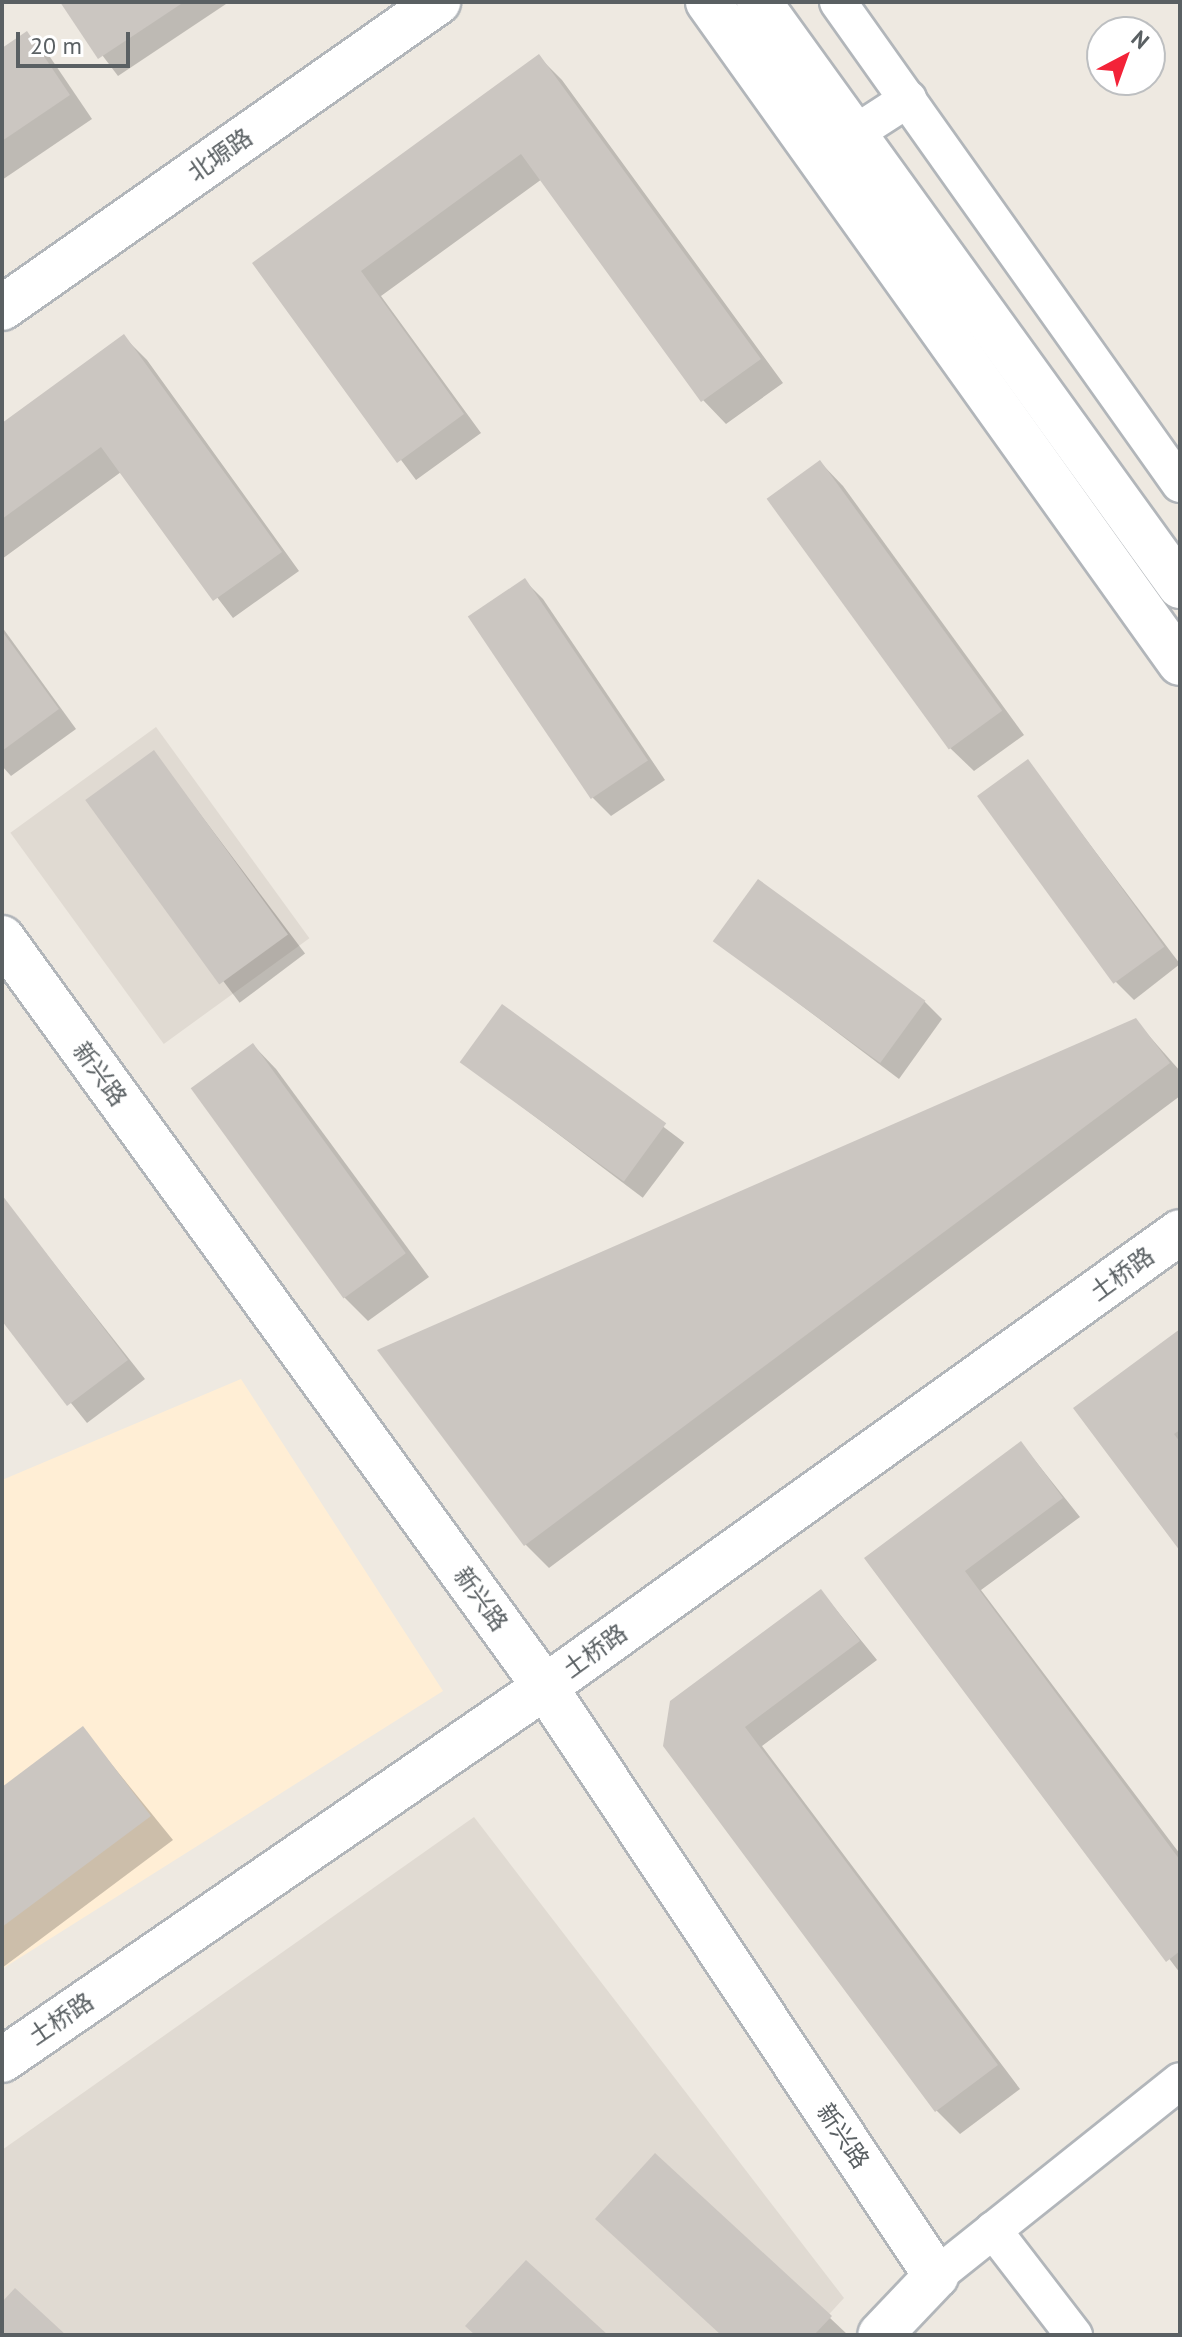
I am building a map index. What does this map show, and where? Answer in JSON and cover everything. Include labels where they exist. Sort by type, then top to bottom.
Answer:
[{"type":"street","name":"北塬路","points":[[2,308],[438,2]]},
{"type":"street","points":[[708,2],[1180,663]]},
{"type":"street","points":[[759,2],[857,132],[1180,586]]},
{"type":"street","points":[[838,2],[1180,484]]},
{"type":"street","points":[[857,132],[908,99]]},
{"type":"street","name":"新兴路","points":[[2,938],[545,1687],[936,2276]]},
{"type":"street","name":"土桥路","points":[[2,2060],[545,1687],[1180,1232]]},
{"type":"street","points":[[880,2335],[936,2276],[1180,2081]]},
{"type":"street","points":[[993,2230],[1074,2335]]},
{"type":"shaded area","points":[[156,727],[309,938],[164,1044],[10,833]]},
{"type":"shaded area","points":[[241,1379],[443,1691],[2,1969],[2,1480]]},
{"type":"shaded area","points":[[474,1817],[844,2298],[810,2335],[2,2335],[2,2150]]},
{"type":"building","points":[[60,2],[184,2],[98,59]]},
{"type":"building","points":[[27,31],[70,95],[2,141],[2,48]]},
{"type":"building","points":[[539,54],[761,359],[701,402],[521,154],[361,271],[464,414],[397,463],[252,263]]},
{"type":"building","points":[[124,334],[282,552],[213,601],[101,447],[2,519],[2,423]]},
{"type":"building","points":[[820,460],[1002,711],[949,750],[767,499]]},
{"type":"building","points":[[525,578],[648,760],[591,799],[468,617]]},
{"type":"building","points":[[2,631],[59,709],[2,751]]},
{"type":"building","points":[[154,750],[288,934],[219,984],[85,800]]},
{"type":"building","points":[[1028,759],[1164,947],[1113,984],[977,796]]},
{"type":"building","points":[[758,879],[925,1001],[880,1063],[713,941]]},
{"type":"building","points":[[502,1004],[666,1123],[624,1182],[460,1062]]},
{"type":"building","points":[[1136,1018],[1170,1063],[524,1546],[377,1350]]},
{"type":"building","points":[[253,1043],[406,1253],[344,1299],[191,1088]]},
{"type":"building","points":[[2,1195],[128,1360],[67,1406],[2,1321]]},
{"type":"building","points":[[1180,1329],[1180,1430],[1174,1434],[1180,1442],[1180,1551],[1073,1408]]},
{"type":"building","points":[[1021,1441],[1063,1498],[965,1571],[1180,1860],[1180,1951],[1166,1962],[864,1558]]},
{"type":"building","points":[[821,1589],[860,1641],[745,1727],[998,2065],[935,2112],[663,1746],[670,1701]]},
{"type":"building","points":[[83,1726],[151,1816],[2,1927],[2,1787]]},
{"type":"building","points":[[655,2153],[832,2316],[814,2335],[721,2335],[595,2219]]},
{"type":"building","points":[[526,2260],[608,2335],[475,2335],[465,2326]]},
{"type":"building","points":[[15,2288],[66,2335],[2,2335],[2,2302]]}]
